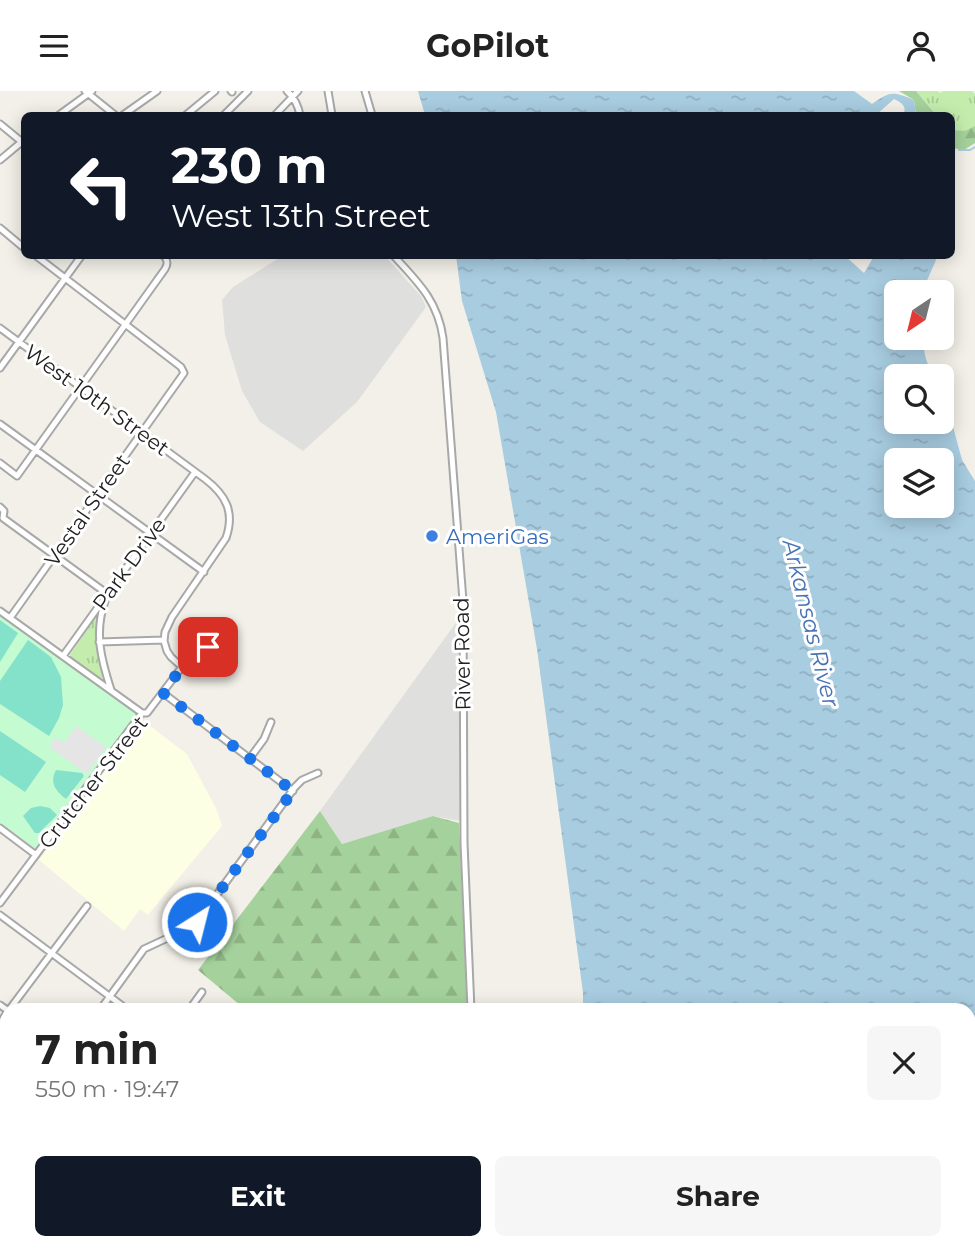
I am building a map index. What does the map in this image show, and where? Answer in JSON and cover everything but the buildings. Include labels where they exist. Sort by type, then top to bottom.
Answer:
[{"type":"street","points":[[127,112],[157,91]]},
{"type":"street","points":[[190,112],[215,91]]},
{"type":"street","points":[[227,112],[248,91]]},
{"type":"street","points":[[287,91],[298,105],[299,112]]},
{"type":"street","points":[[278,112],[299,91]]},
{"type":"street","points":[[328,91],[332,112]]},
{"type":"street","points":[[365,91],[371,112]]},
{"type":"street","points":[[63,112],[88,92],[111,112]]},
{"type":"street","points":[[0,124],[21,140]]},
{"type":"street","points":[[0,160],[21,144]]},
{"type":"street","points":[[0,228],[21,246]]},
{"type":"street","points":[[40,259],[125,325]]},
{"type":"street","points":[[0,368],[79,259]]},
{"type":"street","points":[[0,463],[17,476],[167,265],[165,259]]},
{"type":"street","name":"River Road","points":[[397,259],[432,301],[443,338],[463,601],[464,854],[471,1003]]},
{"type":"street","name":"Vestal Street","points":[[10,618],[184,373],[181,367],[125,325]]},
{"type":"street","name":"West 10th Street","points":[[0,328],[195,472],[221,493],[227,504],[230,516],[225,542],[172,617],[164,640]]},
{"type":"street","points":[[0,424],[204,572]]},
{"type":"street","name":"Park Drive","points":[[63,656],[104,592],[195,472]]},
{"type":"street","points":[[0,507],[4,511],[1,519],[104,592],[99,642],[111,690]]},
{"type":"street","points":[[0,611],[142,713]]},
{"type":"street","points":[[99,642],[164,640],[171,657],[182,667]]},
{"type":"street","name":"Crutcher Street","points":[[0,903],[142,713],[147,713],[197,648],[220,650]]},
{"type":"street","points":[[163,693],[293,791]]},
{"type":"street","points":[[250,758],[264,739],[271,722]]},
{"type":"street","points":[[105,1003],[144,949],[197,922],[293,791],[302,780],[318,772]]},
{"type":"street","points":[[0,828],[36,855]]},
{"type":"street","points":[[14,1003],[87,906]]},
{"type":"street","points":[[0,915],[119,1003]]},
{"type":"street","points":[[194,1003],[202,992]]},
{"type":"shaded area","points":[[277,259],[388,259],[421,296],[426,307],[357,402],[303,451],[260,422],[242,391],[225,335],[222,300],[233,287]]},
{"type":"shaded area","points":[[460,617],[461,821],[433,816],[342,844],[320,811]]},
{"type":"shaded area","points":[[141,719],[187,754],[216,808],[222,826],[148,915],[140,909],[124,931],[39,860]]},
{"type":"shaded area","points":[[76,726],[106,747],[87,774],[49,747],[56,737],[64,743]]},
{"type":"green space","points":[[899,91],[916,91],[934,112],[916,112],[914,100]]},
{"type":"green space","points":[[916,91],[972,91],[975,94],[975,127],[964,133],[955,131],[955,112],[934,112]]},
{"type":"green space","points":[[975,126],[975,143],[964,150],[955,148],[955,130],[965,131]]},
{"type":"green space","points":[[0,615],[136,712],[135,717],[37,850],[0,823]]},
{"type":"green space","points":[[97,618],[97,651],[103,676],[100,679],[70,658]]},
{"type":"green space","points":[[0,620],[18,633],[0,662]]},
{"type":"green space","points":[[28,640],[51,657],[61,677],[63,705],[49,736],[0,704],[0,681]]},
{"type":"green space","points":[[0,731],[46,762],[25,792],[0,775]]},
{"type":"green space","points":[[56,770],[82,773],[84,776],[66,799],[55,786],[53,779]]},
{"type":"green space","points":[[31,808],[50,808],[57,815],[39,833],[35,833],[23,816]]},
{"type":"green space","points":[[320,811],[342,844],[433,816],[459,823],[467,1003],[238,1003],[198,970]]},
{"type":"water","points":[[418,91],[854,91],[872,104],[892,94],[907,97],[914,100],[916,112],[904,112],[901,103],[894,99],[879,112],[424,112]]},
{"type":"water","name":"Arkansas River","points":[[456,259],[848,259],[864,273],[872,259],[936,259],[927,280],[884,280],[884,350],[925,350],[928,364],[884,364],[884,434],[954,434],[954,430],[962,460],[975,481],[975,1003],[583,1003],[537,649],[496,412],[462,301]]},
{"type":"waterway","points":[[959,150],[975,147]]},
{"type":"place","name":"AmeriGas","points":[[432,536]]},
{"type":"route","points":[[197,922],[293,791],[163,693],[194,651],[208,647]]}]
